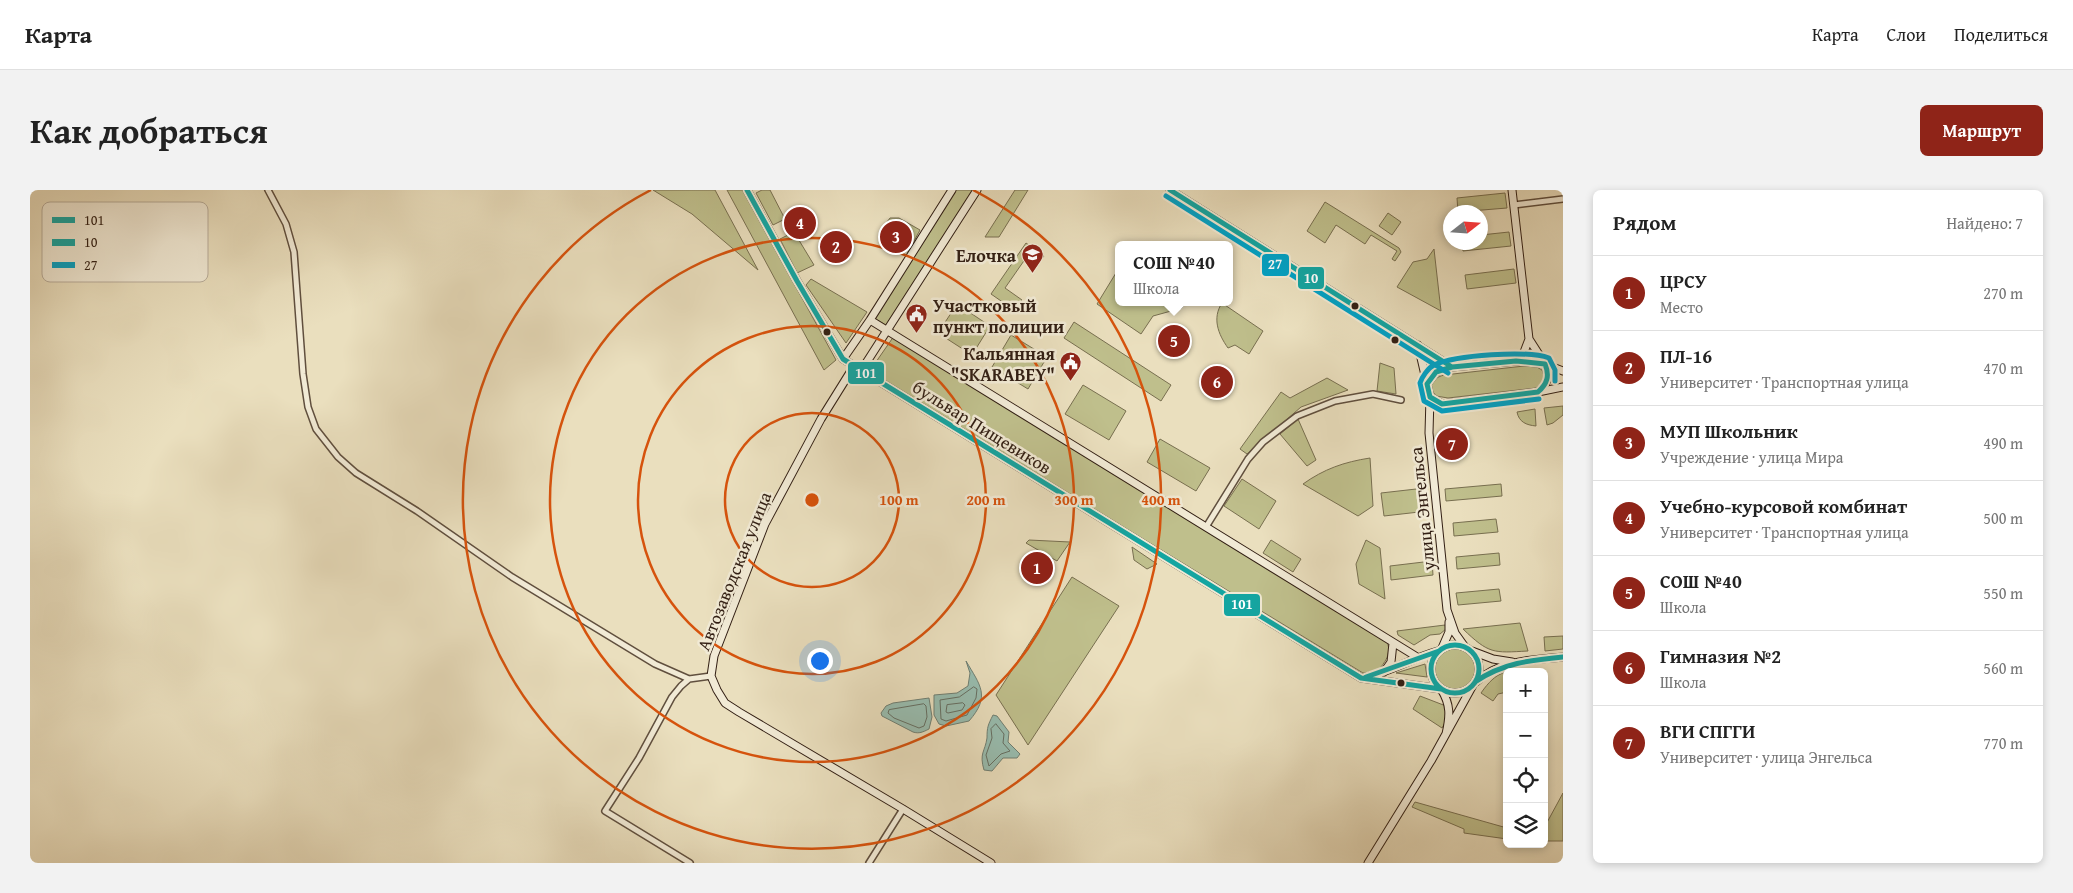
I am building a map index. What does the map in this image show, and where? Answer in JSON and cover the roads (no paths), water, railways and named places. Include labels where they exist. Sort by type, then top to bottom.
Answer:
[{"type":"main road","points":[[747,190],[843,359],[870,320],[952,190]]},
{"type":"main road","points":[[861,370],[977,190]]},
{"type":"main road","points":[[1170,190],[1452,367]]},
{"type":"main road","points":[[1512,190],[1529,339],[1545,364],[1549,377],[1546,385],[1538,392]]},
{"type":"main road","name":"бульвар Пищевиков","points":[[870,320],[1417,657],[1454,645],[1494,659],[1515,662]]},
{"type":"main road","points":[[1516,361],[1524,352],[1529,339]]},
{"type":"main road","name":"улица Энгельса","points":[[1418,345],[1430,397],[1429,413],[1446,610],[1456,633],[1467,649]]},
{"type":"main road","name":"бульвар Пищевиков","points":[[843,359],[1362,678],[1456,692],[1468,689],[1495,669],[1515,662],[1563,657]]},
{"type":"main road","points":[[1427,384],[1436,372],[1452,367],[1516,361],[1545,364],[1563,371]]},
{"type":"main road","name":"Автозаводская улица","points":[[854,366],[821,419],[765,524],[714,656],[711,676],[725,703],[732,708],[991,863]]},
{"type":"main road","points":[[1429,413],[1442,404],[1563,387]]},
{"type":"main road","points":[[1430,397],[1442,404]]},
{"type":"main road","name":"улица Энгельса","points":[[1441,650],[1449,632],[1449,617]]},
{"type":"main road","points":[[1384,673],[1391,662],[1393,643]]},
{"type":"main road","points":[[1368,863],[1474,684],[1478,675],[1478,661],[1467,649]]},
{"type":"main road","points":[[1441,650],[1434,657],[1431,671],[1436,684],[1442,689],[1448,700],[1450,710],[1446,734]]},
{"type":"main road","points":[[1362,678],[1384,673],[1417,657]]},
{"type":"street","points":[[268,190],[286,224],[294,252],[303,374],[308,407],[316,429],[338,457],[356,473],[412,508],[512,577],[655,664],[690,679]]},
{"type":"street","points":[[1514,205],[1563,199]]},
{"type":"street","points":[[1206,527],[1248,459],[1263,442],[1298,416],[1335,402],[1373,394],[1401,400]]},
{"type":"street","points":[[690,863],[605,811],[639,758],[672,697],[690,679],[711,676]]},
{"type":"street","points":[[869,863],[903,809]]},
{"type":"water","points":[[966,661],[979,684],[981,691],[980,704],[969,721],[946,726],[939,724],[934,715],[934,695],[957,693],[968,686],[970,673]]},
{"type":"water","points":[[929,698],[932,717],[929,729],[923,732],[913,732],[882,716],[881,713],[886,706],[893,703]]},
{"type":"water","points":[[993,715],[997,716],[1009,732],[1008,742],[1020,754],[1017,758],[1003,758],[992,771],[984,770],[982,760],[988,726]]},
{"type":"place","name":"Учебно-курсовой комбинат","points":[[800,223]]},
{"type":"place","name":"МУП Школьник","points":[[896,237]]},
{"type":"place","name":"ПЛ-16","points":[[836,247]]},
{"type":"place","name":"Елочка","points":[[1032,274]]},
{"type":"place","name":"Участковый пункт полиции","points":[[917,334]]},
{"type":"place","name":"СОШ №40","points":[[1174,341]]},
{"type":"place","name":"Кальянная \"SKARABEY\"","points":[[1071,382]]},
{"type":"place","name":"Гимназия №2","points":[[1217,382]]},
{"type":"place","name":"ВГИ СПГГИ","points":[[1452,444]]},
{"type":"place","name":"ЦРСУ","points":[[1037,568]]}]
